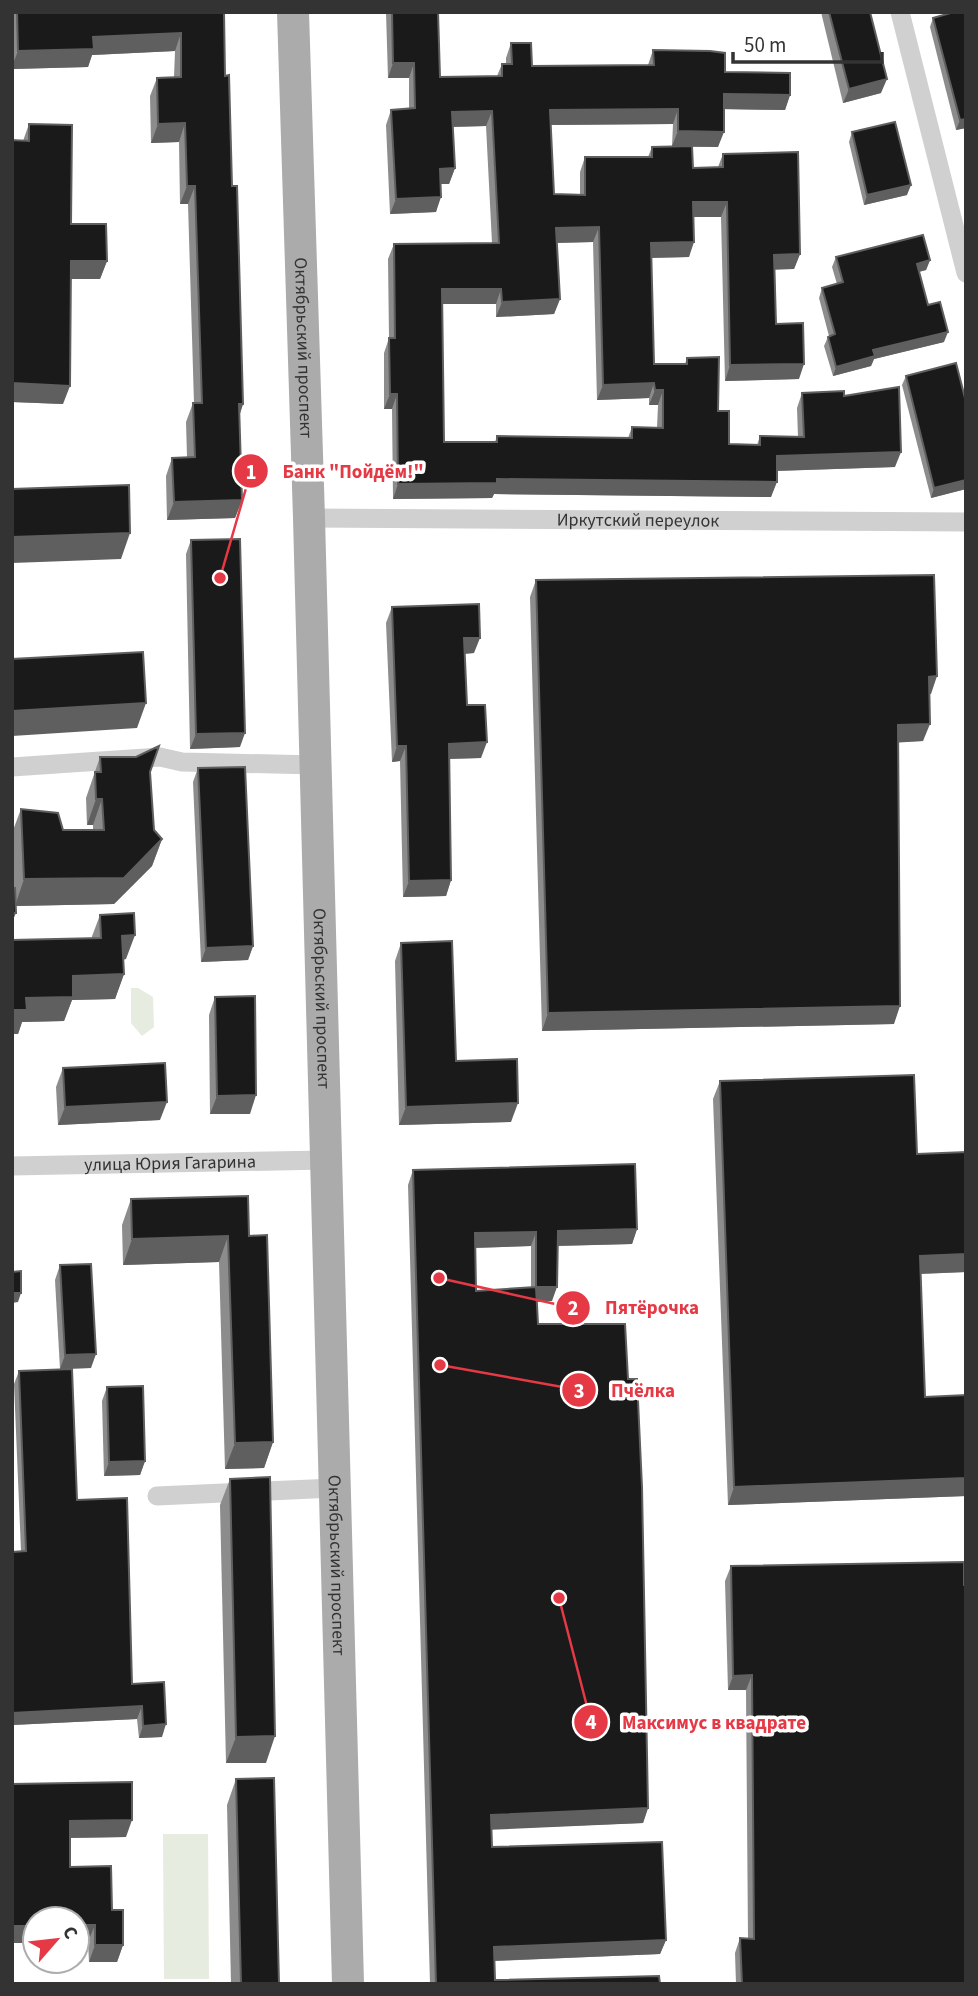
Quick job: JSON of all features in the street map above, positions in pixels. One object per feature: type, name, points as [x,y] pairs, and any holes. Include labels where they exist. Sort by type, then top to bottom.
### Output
[{"type":"main road","name":"Октябрьский проспект","points":[[293,12],[348,1984]]},
{"type":"street","points":[[900,12],[966,273]]},
{"type":"street","name":"Иркутский переулок","points":[[309,518],[966,522]]},
{"type":"street","points":[[12,767],[160,757],[181,762],[316,765]]},
{"type":"street","name":"улица Юрия Гагарина","points":[[12,1166],[326,1160]]},
{"type":"street","points":[[157,1496],[334,1488]]},
{"type":"shaded area","points":[[131,988],[138,988],[153,997],[154,1027],[142,1036],[131,1023]]},
{"type":"shaded area","points":[[163,1834],[208,1834],[209,1979],[164,1979]]},
{"type":"building","points":[[17,12],[224,12],[225,76],[229,75],[232,186],[237,186],[243,404],[239,404],[242,500],[174,502],[172,458],[195,457],[193,403],[202,403],[195,186],[187,186],[185,123],[158,124],[157,78],[181,77],[181,33],[93,37],[94,49],[18,51]]},
{"type":"building","points":[[392,12],[438,12],[440,77],[502,76],[502,64],[512,64],[511,43],[531,43],[532,66],[654,65],[653,50],[710,51],[725,53],[725,72],[790,73],[790,95],[724,94],[724,132],[678,131],[678,109],[550,110],[554,194],[585,195],[585,157],[652,157],[652,147],[692,146],[693,168],[723,167],[723,154],[798,152],[800,254],[774,255],[776,324],[803,323],[804,364],[730,365],[727,202],[693,202],[694,242],[651,243],[654,364],[687,364],[687,358],[719,357],[718,411],[729,411],[729,444],[760,445],[760,436],[804,437],[802,393],[844,391],[844,396],[899,387],[901,452],[777,456],[777,482],[497,479],[497,483],[398,484],[397,394],[390,394],[389,338],[395,338],[394,244],[499,243],[492,111],[452,112],[455,168],[440,169],[441,197],[396,199],[391,110],[415,108],[414,63],[393,63]],"holes":[[[599,227],[603,385],[654,383],[655,390],[663,390],[663,428],[632,427],[632,438],[497,436],[497,442],[444,442],[442,289],[501,289],[502,302],[560,299],[556,228]]]},
{"type":"building","points":[[829,12],[870,12],[887,79],[849,89]]},
{"type":"building","points":[[954,12],[966,12],[966,119],[960,120],[933,18]]},
{"type":"building","points":[[895,122],[911,185],[867,195],[852,132]]},
{"type":"building","points":[[29,124],[72,125],[71,224],[106,224],[107,261],[71,261],[70,386],[12,383],[12,140],[29,141]]},
{"type":"building","points":[[923,235],[930,260],[917,264],[928,305],[940,302],[948,332],[873,350],[875,356],[836,367],[828,337],[835,334],[822,288],[843,282],[836,257]]},
{"type":"building","points":[[956,363],[966,402],[966,480],[934,488],[906,376]]},
{"type":"building","points":[[129,485],[130,533],[12,537],[12,489]]},
{"type":"building","points":[[240,539],[245,733],[196,734],[191,540]]},
{"type":"building","points":[[934,575],[937,676],[929,677],[930,724],[898,725],[900,1006],[548,1013],[536,580]]},
{"type":"building","points":[[479,604],[480,638],[464,638],[467,705],[485,705],[487,742],[449,744],[451,880],[409,881],[406,746],[397,746],[392,607]]},
{"type":"building","points":[[143,652],[146,703],[12,711],[12,659]]},
{"type":"building","points":[[159,746],[150,772],[154,830],[162,839],[124,878],[24,879],[21,809],[58,813],[63,830],[104,830],[102,799],[96,799],[95,772],[101,772],[100,757],[136,757]]},
{"type":"building","points":[[245,767],[253,946],[206,948],[198,768]]},
{"type":"building","points":[[12,888],[15,888],[16,913],[12,913]]},
{"type":"building","points":[[134,913],[135,935],[122,936],[124,974],[73,976],[73,997],[26,998],[27,1010],[12,1010],[12,940],[101,938],[100,915]]},
{"type":"building","points":[[452,941],[456,1061],[517,1059],[518,1103],[406,1107],[401,943]]},
{"type":"building","points":[[255,996],[256,1095],[217,1096],[215,997]]},
{"type":"building","points":[[165,1063],[167,1102],[65,1107],[63,1068]]},
{"type":"building","points":[[914,1075],[917,1154],[966,1152],[966,1254],[920,1256],[925,1397],[966,1395],[966,1478],[734,1487],[720,1081]]},
{"type":"building","points":[[635,1164],[637,1229],[558,1231],[557,1287],[536,1287],[538,1324],[625,1324],[628,1379],[637,1379],[642,1487],[648,1808],[491,1815],[492,1847],[662,1842],[666,1940],[494,1947],[495,1980],[659,1976],[660,1984],[436,1984],[413,1170]],"holes":[[[536,1232],[536,1287],[476,1291],[475,1233]]]},
{"type":"building","points":[[248,1196],[249,1236],[267,1235],[273,1442],[235,1443],[228,1236],[132,1239],[131,1199]]},
{"type":"building","points":[[91,1264],[96,1354],[65,1355],[60,1265]]},
{"type":"building","points":[[21,1271],[21,1293],[12,1293],[12,1272]]},
{"type":"building","points":[[72,1369],[77,1500],[127,1498],[132,1684],[164,1682],[166,1724],[143,1726],[142,1706],[12,1713],[12,1552],[26,1551],[19,1371]]},
{"type":"building","points":[[143,1386],[145,1461],[109,1462],[107,1387]]},
{"type":"building","points":[[270,1477],[275,1736],[236,1737],[230,1479]]},
{"type":"building","points":[[964,1562],[966,1984],[742,1984],[740,1938],[754,1939],[752,1675],[733,1676],[731,1566]]},
{"type":"building","points":[[274,1778],[279,1984],[241,1984],[236,1779]]},
{"type":"building","points":[[132,1782],[132,1820],[70,1821],[70,1867],[111,1866],[112,1910],[123,1910],[123,1945],[95,1945],[91,1905],[21,1905],[21,1926],[12,1926],[12,1784]]},
{"type":"place","name":"Банк \"Пойдём!\"","points":[[220,578]]},
{"type":"place","name":"Пятёрочка","points":[[439,1278]]},
{"type":"place","name":"Пчёлка","points":[[440,1365]]},
{"type":"place","name":"Максимус в квадрате","points":[[559,1598]]}]
